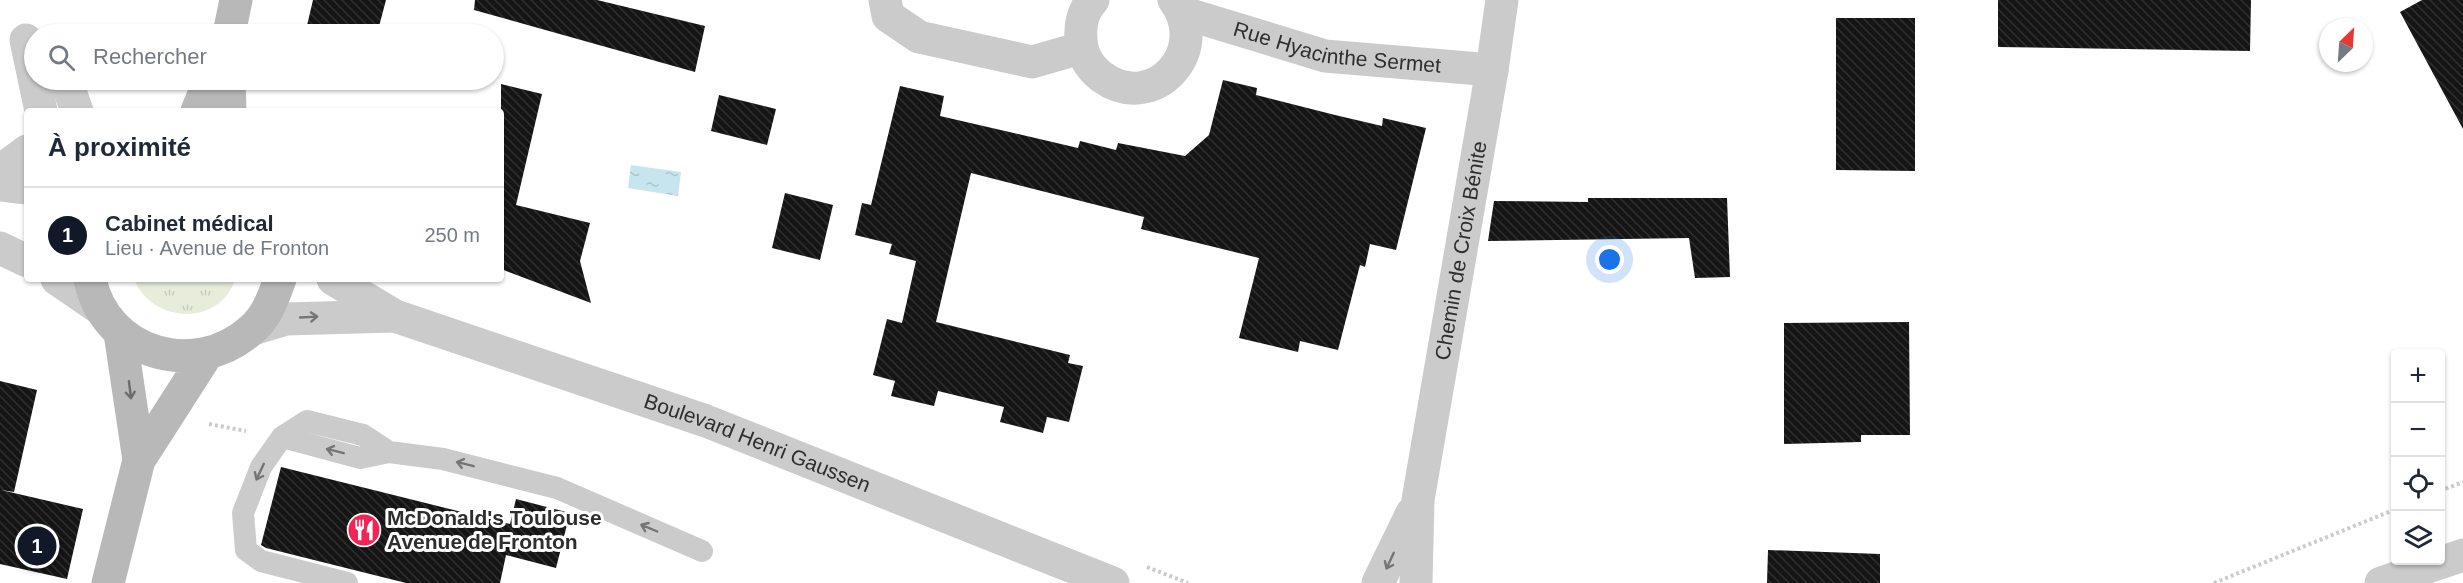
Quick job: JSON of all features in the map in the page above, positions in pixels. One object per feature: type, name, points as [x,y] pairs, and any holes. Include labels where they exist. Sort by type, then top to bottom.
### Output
[{"type":"main road","points":[[231,24],[236,0]]},
{"type":"main road","points":[[198,108],[206,90]]},
{"type":"main road","points":[[230,90],[230,108]]},
{"type":"main road","points":[[104,307],[140,346],[161,354],[184,357],[207,354],[231,345],[253,329],[270,306],[279,282]]},
{"type":"main road","points":[[104,307],[139,460]]},
{"type":"main road","points":[[108,583],[139,460],[207,354]]},
{"type":"street","points":[[885,0],[888,16],[919,37],[1032,62],[1081,48],[1080,25],[1093,0]]},
{"type":"street","name":"Chemin de Croix Bénite","points":[[1416,583],[1418,500],[1502,0]]},
{"type":"street","name":"Rue Hyacinthe Sermet","points":[[1081,48],[1093,70],[1113,85],[1139,88],[1163,80],[1180,62],[1188,38],[1179,6]]},
{"type":"street","name":"Rue Hyacinthe Sermet","points":[[1179,6],[1325,56],[1492,70]]},
{"type":"street","points":[[34,90],[40,108]]},
{"type":"street","points":[[70,90],[76,108]]},
{"type":"street","points":[[0,171],[24,153]]},
{"type":"street","points":[[0,185],[24,188]]},
{"type":"street","points":[[0,248],[24,260]]},
{"type":"street","points":[[62,282],[104,307]]},
{"type":"street","name":"Boulevard Henri Gaussen","points":[[338,282],[395,316],[706,421],[1113,583]]},
{"type":"street","name":"Boulevard Henri Gaussen","points":[[253,329],[286,319],[395,316]]},
{"type":"street","name":"Chemin de Croix Bénite","points":[[1378,583],[1418,500]]},
{"type":"street","points":[[2381,583],[2463,555]]},
{"type":"lane","points":[[347,583],[261,561],[246,550],[243,513],[261,467],[282,438],[307,421],[363,435],[389,452],[443,459],[557,488],[702,551]]},
{"type":"path","points":[[2445,489],[2463,482]]},
{"type":"path","points":[[2214,583],[2391,511]]},
{"type":"green space","points":[[136,282],[234,282],[227,295],[216,306],[201,312],[186,314],[155,305],[143,294]]},
{"type":"water","points":[[631,165],[681,172],[678,196],[628,188]]},
{"type":"building","points":[[313,0],[386,0],[380,24],[307,24]]},
{"type":"building","points":[[475,0],[597,0],[705,26],[695,72],[474,10]]},
{"type":"building","points":[[1998,0],[2251,0],[2250,51],[1998,47]]},
{"type":"building","points":[[2422,0],[2463,0],[2463,129],[2400,12]]},
{"type":"building","points":[[1836,18],[1915,18],[1915,171],[1836,170]]},
{"type":"building","points":[[1223,80],[1257,88],[1256,95],[1335,115],[1382,126],[1383,118],[1426,128],[1396,250],[1370,244],[1365,267],[1360,265],[1338,350],[1300,341],[1298,352],[1239,338],[1259,258],[1141,229],[1144,217],[971,173],[936,322],[1070,355],[1068,363],[1083,366],[1069,422],[1047,417],[1043,433],[1000,422],[1004,407],[938,391],[934,406],[891,396],[895,381],[873,375],[887,319],[902,323],[916,261],[889,254],[892,244],[855,235],[862,203],[871,205],[900,86],[944,96],[940,116],[1078,148],[1080,141],[1116,150],[1118,143],[1185,156],[1209,135]]},
{"type":"building","points":[[504,85],[542,94],[516,205],[590,223],[580,261],[591,303],[504,270],[504,108],[501,108],[501,90],[504,90]]},
{"type":"building","points":[[719,95],[776,109],[767,145],[711,131]]},
{"type":"building","points":[[785,193],[833,205],[820,260],[772,248]]},
{"type":"building","points":[[1588,198],[1727,198],[1730,277],[1695,278],[1689,238],[1488,241],[1494,201],[1588,202]]},
{"type":"building","points":[[1909,322],[1910,435],[1861,435],[1861,442],[1784,444],[1784,323]]},
{"type":"building","points":[[0,381],[37,390],[14,492],[1,490],[83,509],[67,579],[0,564]]},
{"type":"building","name":"McDonald's Toulouse Avenue de Fronton","points":[[281,467],[510,524],[516,499],[570,513],[556,568],[506,555],[500,583],[406,583],[266,548],[261,545]]},
{"type":"building","points":[[1768,550],[1880,554],[1880,583],[1767,583]]},
{"type":"place","name":"McDonald's Toulouse Avenue de Fronton","points":[[364,530]]},
{"type":"place","name":"Cabinet médical","points":[[37,546]]}]
